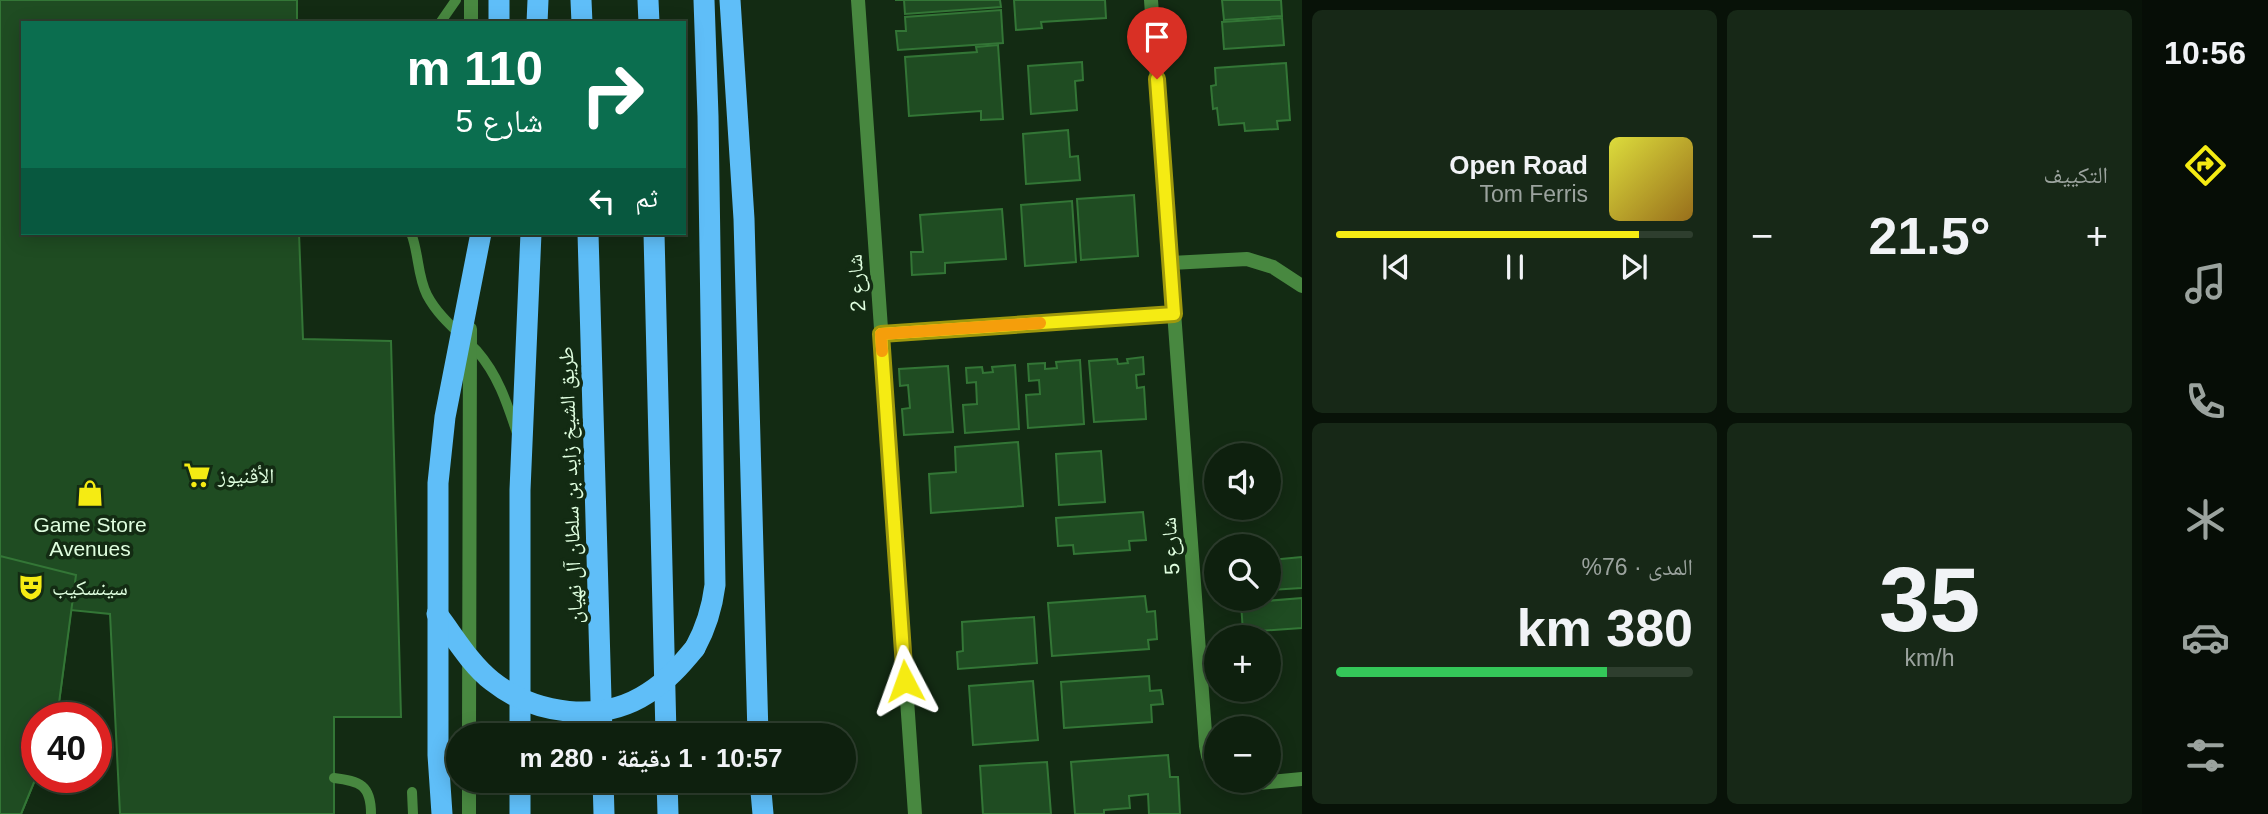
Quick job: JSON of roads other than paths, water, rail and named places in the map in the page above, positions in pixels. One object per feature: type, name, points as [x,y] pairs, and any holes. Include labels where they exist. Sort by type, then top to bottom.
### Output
[{"type":"highway","points":[[499,0],[499,21]]},
{"type":"highway","points":[[537,21],[538,0]]},
{"type":"highway","points":[[581,0],[582,21]]},
{"type":"highway","points":[[648,0],[649,21]]},
{"type":"highway","points":[[437,614],[490,680],[518,698],[550,709],[583,713],[616,707],[647,694],[674,674],[695,649],[706,629],[715,586],[704,0]]},
{"type":"highway","points":[[730,0],[744,219],[758,723]]},
{"type":"highway","points":[[442,814],[438,755],[437,614],[437,521],[441,445],[481,235]]},
{"type":"highway","points":[[520,723],[521,448],[531,235]]},
{"type":"highway","name":"طريق الشيخ زايد بن سلطان آل نهيان","points":[[588,235],[602,723]]},
{"type":"highway","points":[[654,235],[666,723]]},
{"type":"highway","points":[[520,793],[520,814]]},
{"type":"highway","points":[[603,793],[604,814]]},
{"type":"highway","points":[[667,793],[668,814]]},
{"type":"highway","points":[[761,793],[762,814]]},
{"type":"street","points":[[471,0],[471,21]]},
{"type":"street","name":"شارع 2","points":[[858,0],[915,814]]},
{"type":"street","name":"شارع 5","points":[[1152,0],[1204,719]]},
{"type":"street","points":[[468,723],[470,235]]},
{"type":"street","points":[[1171,263],[1247,259],[1273,267],[1302,286]]},
{"type":"street","points":[[881,334],[1174,314]]},
{"type":"street","points":[[1281,781],[1302,779]]},
{"type":"street","points":[[468,793],[468,814]]},
{"type":"lane","points":[[441,21],[456,0]]},
{"type":"lane","points":[[411,235],[417,266],[427,296],[446,321],[489,366],[498,381],[521,448]]},
{"type":"lane","points":[[334,778],[350,779],[366,788],[372,814]]},
{"type":"lane","points":[[412,792],[413,814]]},
{"type":"place","name":"الأڤنيوز","points":[[197,475]]},
{"type":"place","name":"Game Store Avenues","points":[[90,493]]},
{"type":"place","name":"سينسكيب","points":[[31,587]]}]
